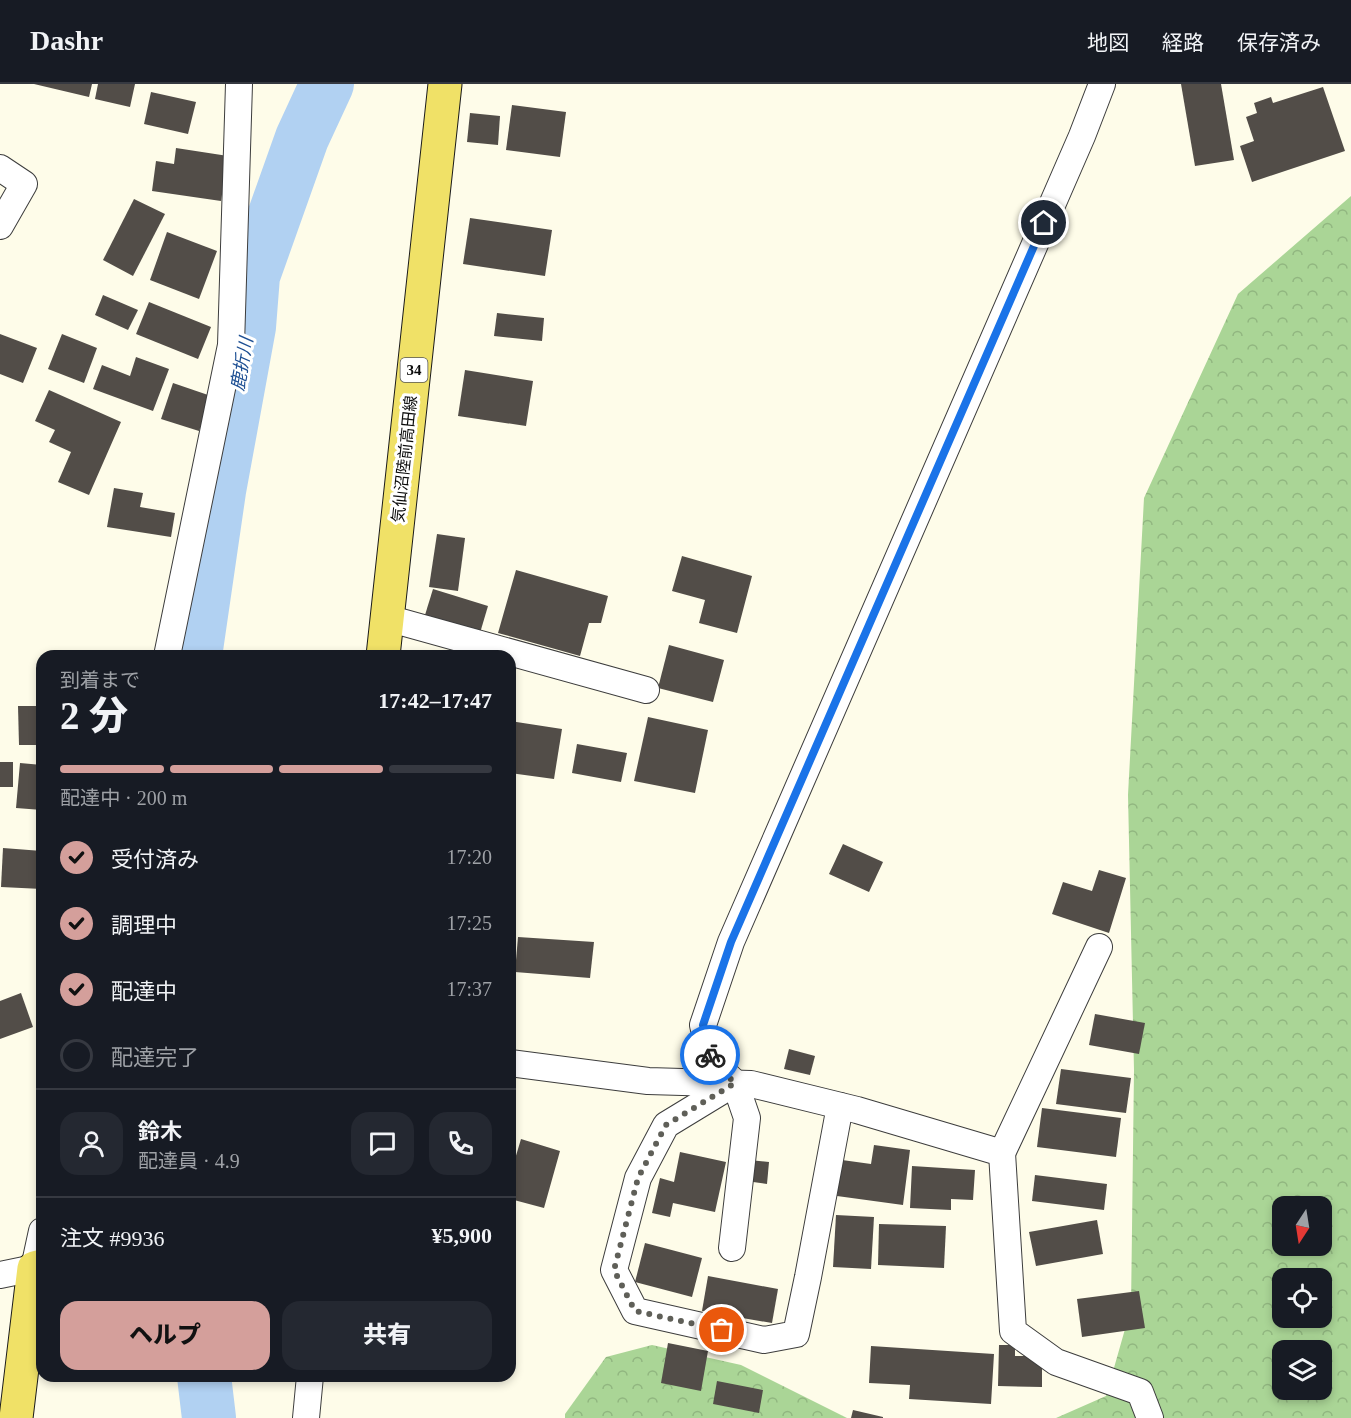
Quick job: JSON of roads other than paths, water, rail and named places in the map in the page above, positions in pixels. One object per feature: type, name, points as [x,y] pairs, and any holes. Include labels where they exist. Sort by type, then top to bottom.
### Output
[{"type":"main road","name":"気仙沼陸前高田線","points":[[384,650],[445,84]]},
{"type":"main road","points":[[16,1418],[36,1281]]},
{"type":"street","points":[[168,650],[231,345],[239,84]]},
{"type":"street","points":[[732,1248],[747,1118],[735,1083],[711,1060],[703,1025],[731,942],[1077,147],[1102,84]]},
{"type":"street","points":[[0,168],[24,184],[0,226]]},
{"type":"street","points":[[387,618],[502,650]]},
{"type":"street","points":[[516,654],[646,690]]},
{"type":"street","points":[[1099,947],[1002,1153],[1013,1331],[1056,1362],[1140,1392],[1150,1418]]},
{"type":"street","points":[[516,1064],[648,1081],[751,1084],[840,1106],[1002,1153]]},
{"type":"street","points":[[735,1083],[666,1125],[638,1178],[614,1270],[635,1311],[764,1340],[796,1334],[840,1106]]},
{"type":"street","points":[[0,1275],[36,1267]]},
{"type":"street","points":[[306,1418],[309,1382]]},
{"type":"waterway","name":"鹿折川","points":[[196,650],[219,491],[249,327],[253,276],[302,138],[327,84]]},
{"type":"waterway","name":"鹿折川","points":[[205,1382],[209,1418]]}]
